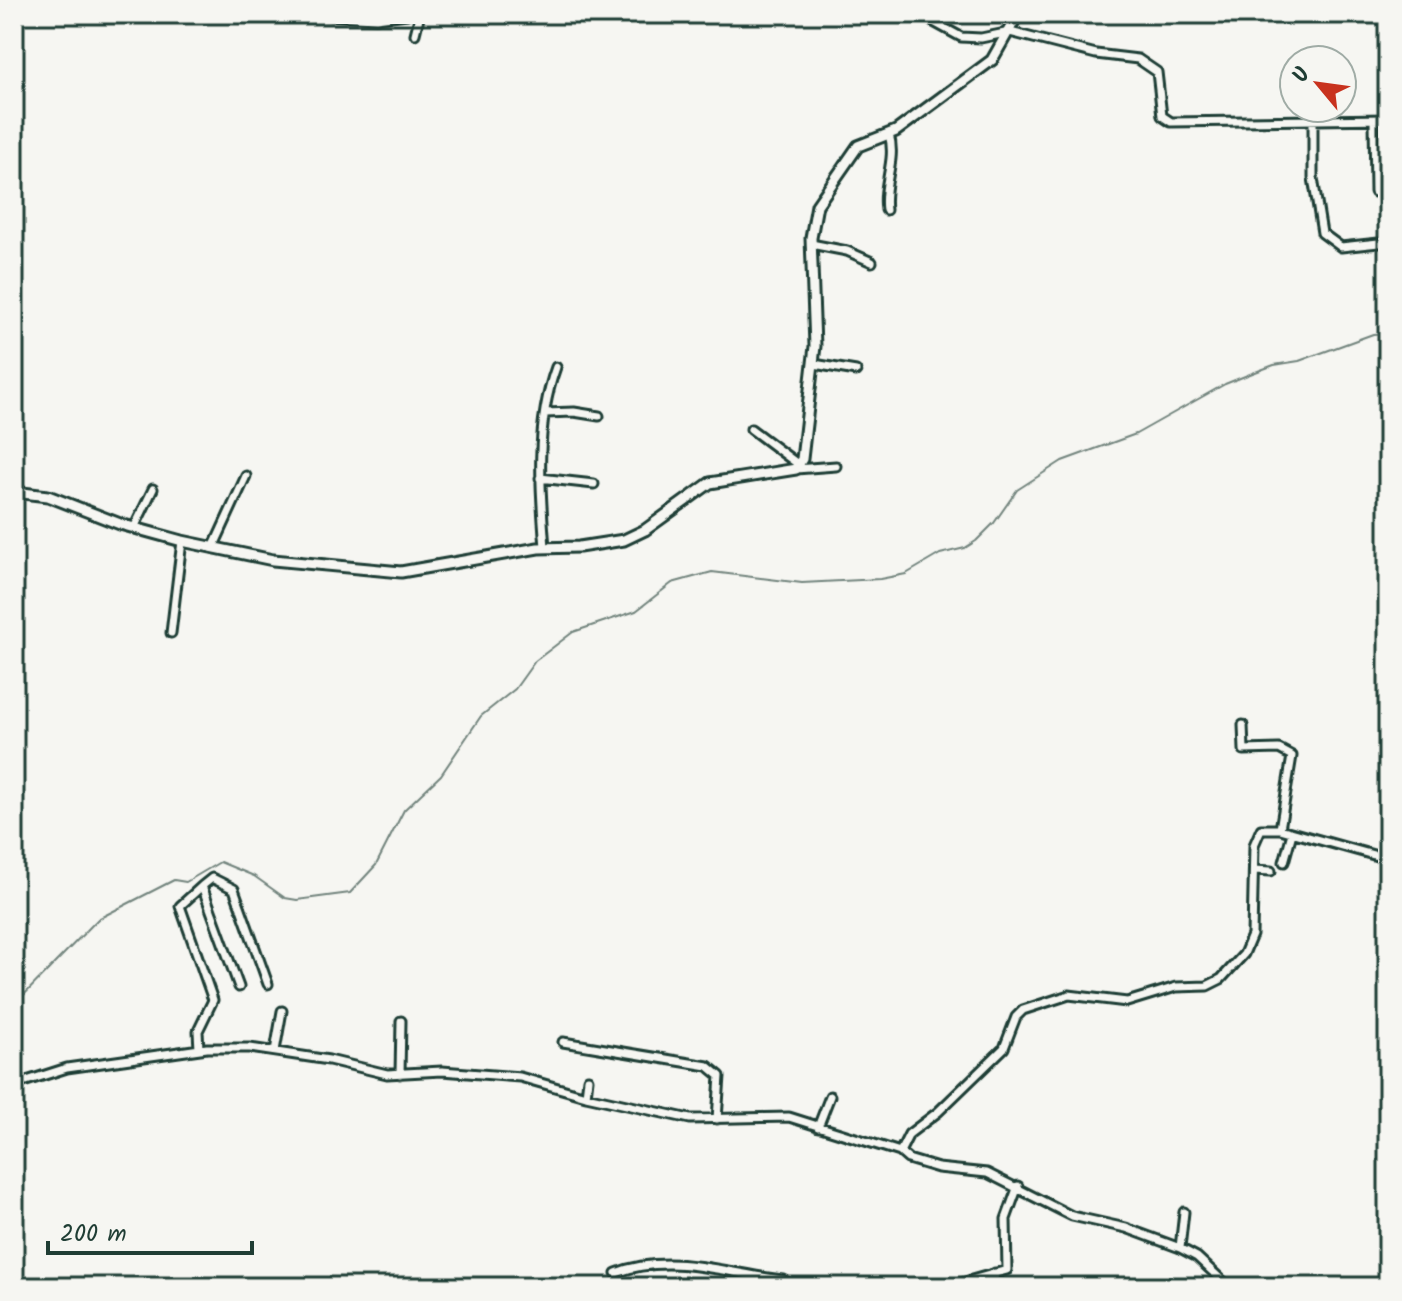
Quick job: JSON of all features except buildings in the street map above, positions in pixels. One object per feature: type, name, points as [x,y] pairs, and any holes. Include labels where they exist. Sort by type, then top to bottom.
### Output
[{"type":"street","points":[[299,14],[376,18],[407,14]]},
{"type":"street","points":[[415,34],[420,14]]},
{"type":"street","points":[[919,14],[961,37],[981,38],[1010,32],[1096,54],[1147,62],[1157,72],[1162,116],[1171,122],[1278,121]]},
{"type":"street","points":[[798,467],[814,364],[811,244],[815,211],[823,194],[858,146],[889,134],[987,64],[1010,32],[1018,14]]},
{"type":"street","points":[[1358,120],[1388,119]]},
{"type":"street","points":[[1374,120],[1375,192]]},
{"type":"street","points":[[1313,124],[1313,178],[1322,233],[1341,247],[1388,242]]},
{"type":"street","points":[[886,210],[884,194],[893,161],[889,134]]},
{"type":"street","points":[[811,244],[847,251],[872,262]]},
{"type":"street","points":[[814,364],[856,371]]},
{"type":"street","points":[[545,547],[540,478],[545,413],[556,367]]},
{"type":"street","points":[[545,413],[574,412],[599,416]]},
{"type":"street","points":[[751,429],[798,467]]},
{"type":"street","points":[[14,492],[48,496],[134,528],[213,548],[296,564],[401,572],[545,547],[587,546],[633,537],[710,483],[798,467],[836,466]]},
{"type":"street","points":[[213,548],[246,476]]},
{"type":"street","points":[[540,478],[594,484]]},
{"type":"street","points":[[134,528],[153,489]]},
{"type":"street","points":[[171,633],[182,541]]},
{"type":"street","points":[[1243,725],[1244,750],[1279,749],[1292,756],[1280,829]]},
{"type":"street","points":[[900,1152],[909,1134],[938,1112],[1004,1048],[1016,1017],[1023,1010],[1069,995],[1127,1002],[1176,987],[1207,986],[1221,979],[1244,954],[1252,935],[1256,833],[1264,827],[1388,859]]},
{"type":"street","points":[[1284,862],[1292,833]]},
{"type":"street","points":[[1254,870],[1271,871]]},
{"type":"street","points":[[199,1049],[198,1031],[213,1000],[180,906],[212,878],[234,889],[268,984]]},
{"type":"street","points":[[202,886],[239,987]]},
{"type":"street","points":[[275,1051],[282,1011]]},
{"type":"street","points":[[400,1074],[401,1021]]},
{"type":"street","points":[[563,1042],[708,1066],[720,1076],[717,1119]]},
{"type":"street","points":[[14,1085],[67,1068],[199,1049],[236,1047],[400,1074],[442,1071],[510,1075],[678,1117],[782,1116],[900,1152],[914,1162],[951,1170],[979,1170],[1018,1186],[1072,1216],[1137,1231],[1180,1248],[1197,1257],[1229,1287]]},
{"type":"street","points":[[586,1096],[588,1079]]},
{"type":"street","points":[[818,1127],[830,1096]]},
{"type":"street","points":[[947,1287],[1008,1268],[1006,1219],[1018,1186]]},
{"type":"street","points":[[1180,1248],[1184,1212]]},
{"type":"street","points":[[616,1273],[641,1264],[669,1262],[783,1280],[797,1287]]},
{"type":"street","points":[[993,1287],[995,1273]]},
{"type":"street","points":[[14,1281],[34,1287]]},
{"type":"waterway","points":[[14,1005],[98,919],[174,880],[186,882],[220,862],[254,876],[285,898],[297,900],[350,893],[376,865],[404,810],[441,775],[481,716],[515,689],[535,661],[573,632],[636,611],[672,583],[712,572],[802,583],[880,579],[906,574],[940,554],[965,548],[976,541],[994,523],[1017,490],[1062,461],[1136,434],[1225,384],[1250,374],[1274,365],[1299,361],[1373,334],[1388,333]]}]
